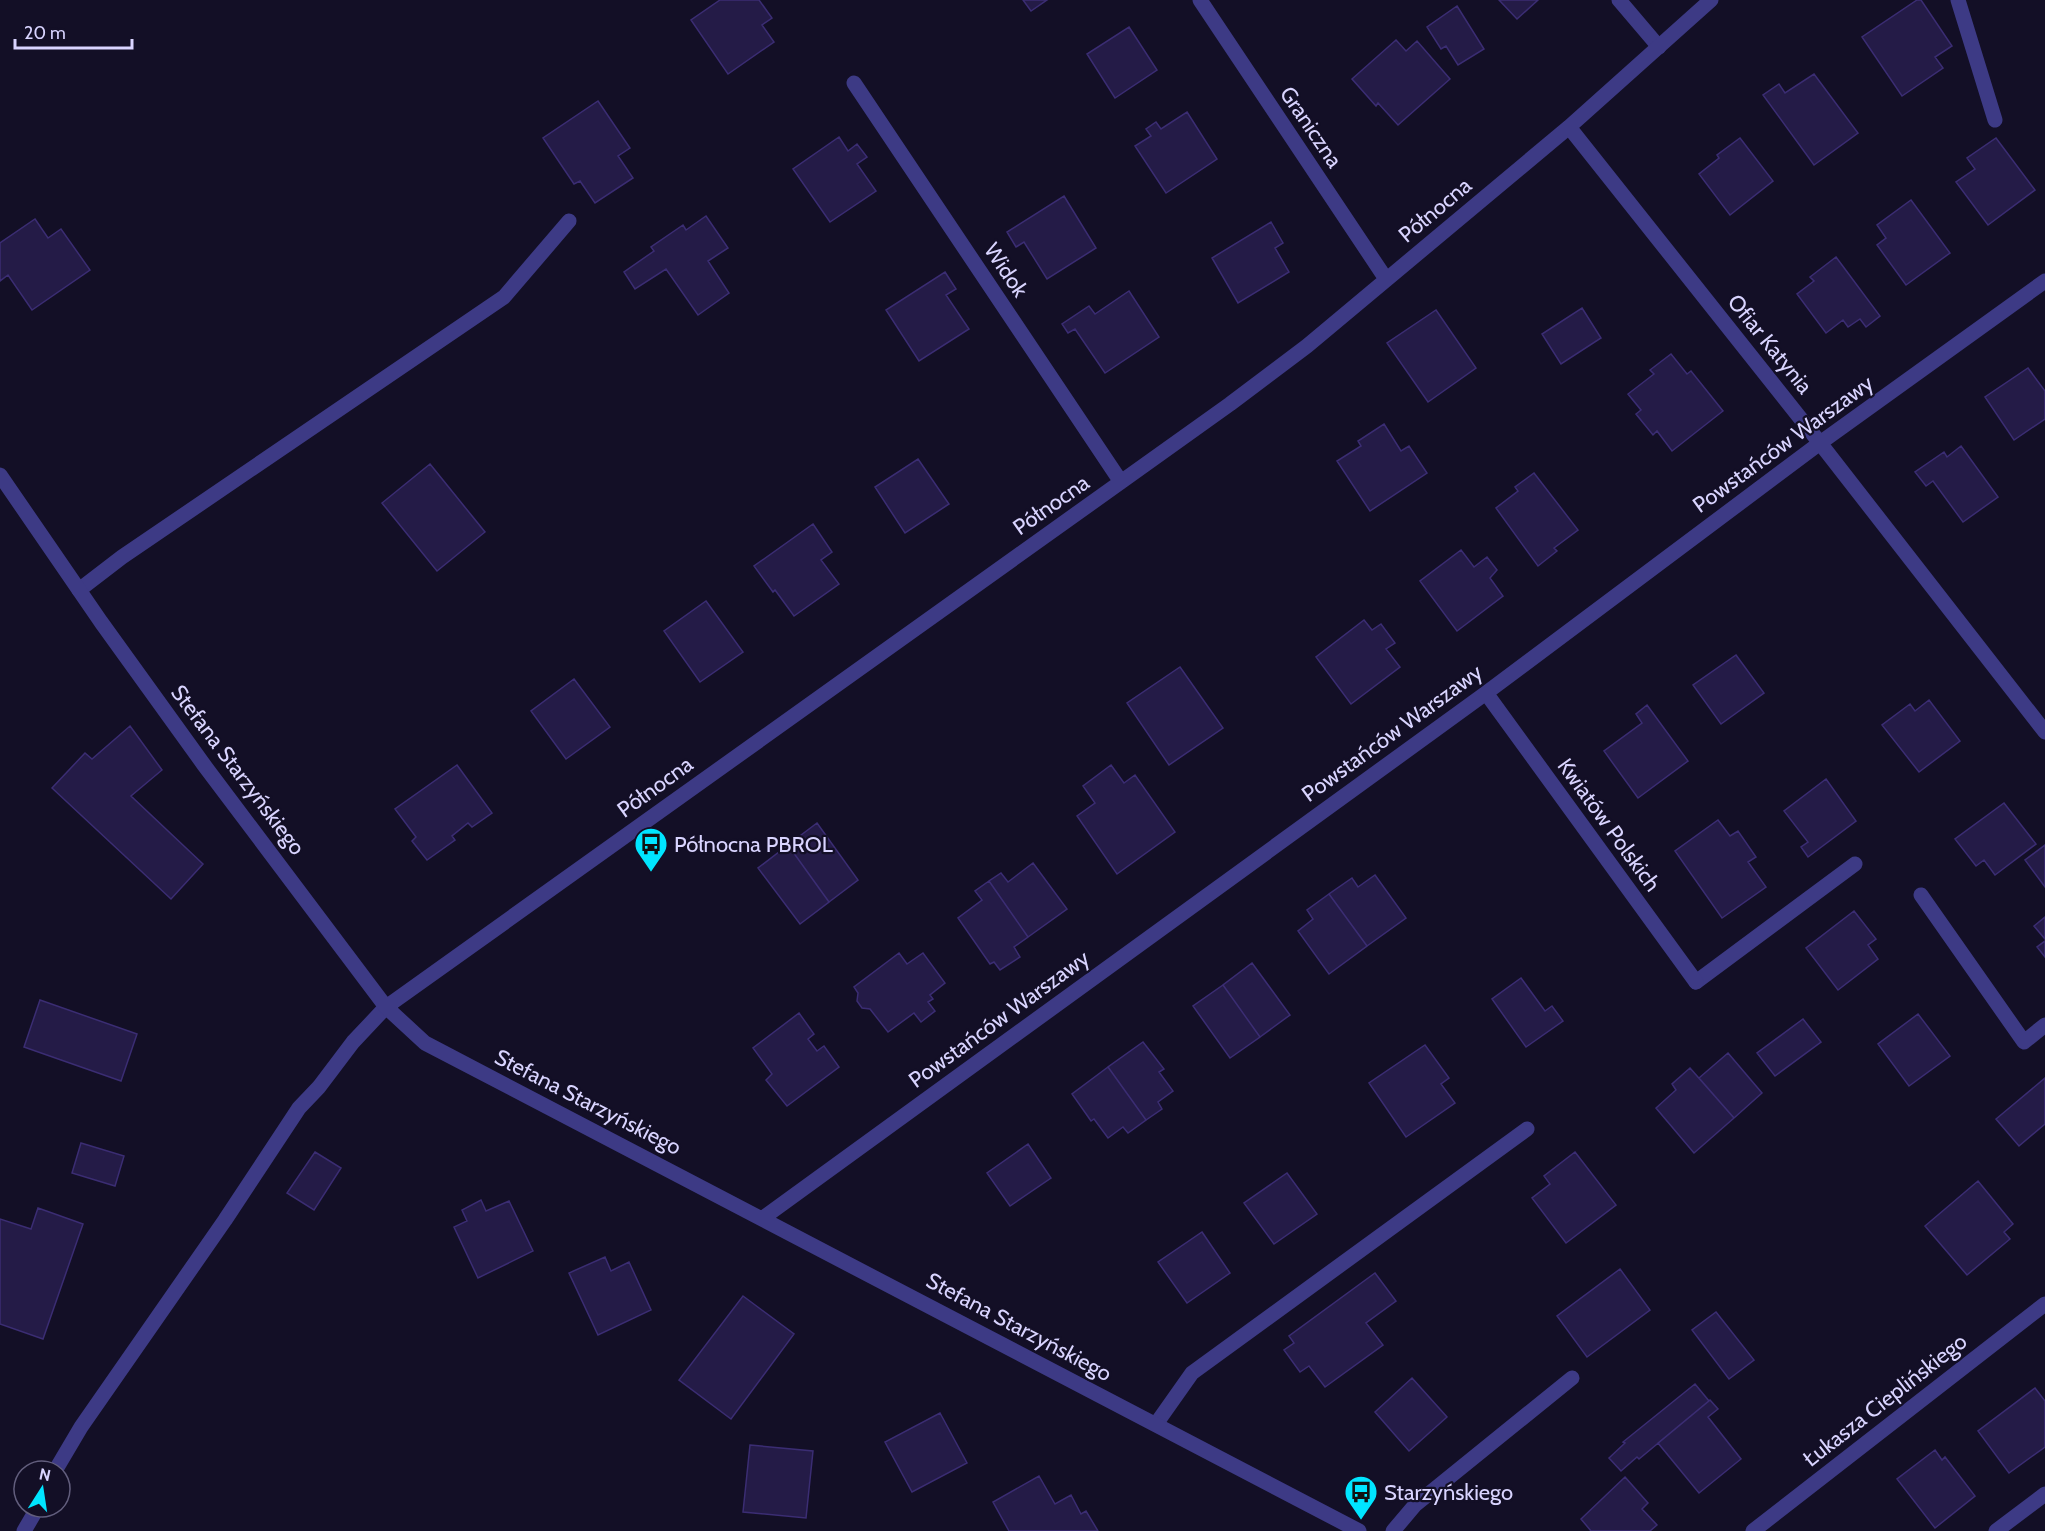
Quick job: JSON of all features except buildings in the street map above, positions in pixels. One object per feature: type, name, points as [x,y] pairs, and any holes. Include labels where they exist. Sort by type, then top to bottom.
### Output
[{"type":"street","name":"Graniczna","points":[[1200,0],[1386,279]]},
{"type":"street","points":[[1618,0],[1659,47]]},
{"type":"street","name":"Północna","points":[[62,1459],[81,1427],[225,1220],[299,1108],[319,1087],[353,1042],[386,1007],[1298,353],[1569,128],[1711,0]]},
{"type":"street","points":[[1958,0],[1995,120]]},
{"type":"street","name":"Widok","points":[[854,83],[1121,482]]},
{"type":"street","name":"Ofiar Katynia","points":[[1569,128],[1821,443],[2045,732]]},
{"type":"street","points":[[79,590],[122,556],[504,297],[569,221]]},
{"type":"street","name":"Powstańców Warszawy","points":[[763,1218],[1486,693],[1821,443],[2045,281]]},
{"type":"street","name":"Stefana Starzyńskiego","points":[[0,476],[204,765],[386,1007],[425,1043],[1359,1531]]},
{"type":"street","name":"Kwiatów Polskich","points":[[1486,693],[1696,982],[1855,864]]},
{"type":"street","points":[[1921,895],[2024,1042],[2045,1025]]},
{"type":"street","points":[[1156,1424],[1192,1373],[1527,1129]]},
{"type":"street","name":"Łukasza Cieplińskiego","points":[[1753,1531],[2045,1304]]},
{"type":"street","points":[[1393,1531],[1415,1505],[1572,1378]]},
{"type":"street","points":[[1996,1531],[2045,1494]]},
{"type":"place","name":"Północna PBROL","points":[[651,873]]},
{"type":"place","name":"Starzyńskiego","points":[[1361,1521]]}]
